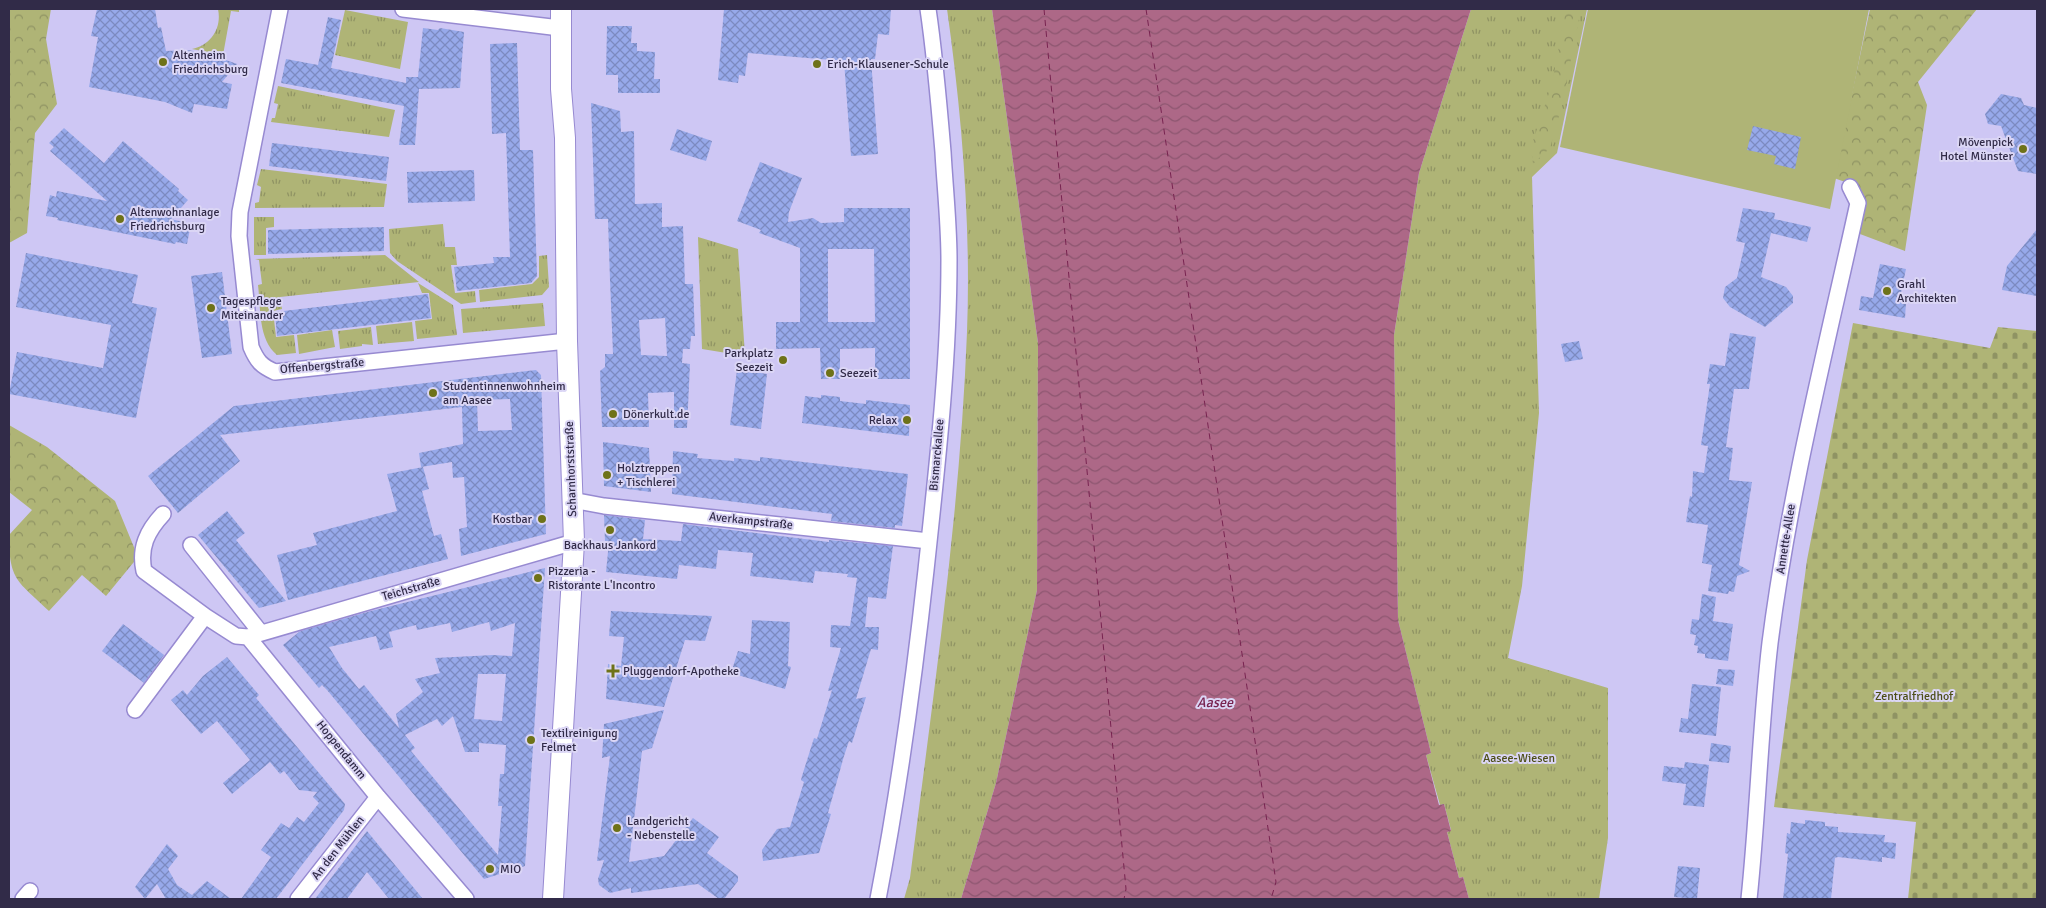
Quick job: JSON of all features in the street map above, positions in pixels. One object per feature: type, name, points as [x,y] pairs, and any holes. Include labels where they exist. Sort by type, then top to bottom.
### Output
[{"type":"street","name":"Offenbergstraße","points":[[280,9],[240,212],[240,236],[251,348],[261,365],[275,372],[567,341]]},
{"type":"street","points":[[403,9],[561,18]]},
{"type":"street","name":"Bismarckallee","points":[[878,899],[891,831],[913,688],[929,541],[947,340],[949,259],[947,197],[935,54],[928,9]]},
{"type":"street","name":"Scharnhorststraße","points":[[553,899],[574,542],[567,341],[565,138],[561,89],[561,18]]},
{"type":"street","name":"Annette-Allee","points":[[1749,899],[1770,644],[1798,471],[1858,203],[1850,187]]},
{"type":"street","name":"Averkampstraße","points":[[572,500],[604,506],[929,541]]},
{"type":"street","points":[[163,514],[150,530],[142,548],[144,571],[205,616],[236,636],[254,635]]},
{"type":"street","name":"Teichstraße","points":[[254,635],[574,542]]},
{"type":"street","name":"Hoppendamm","points":[[191,545],[254,635],[378,797],[466,899]]},
{"type":"street","points":[[135,710],[205,616]]},
{"type":"street","name":"An den Mühlen","points":[[298,899],[378,797]]},
{"type":"green space","points":[[9,9],[51,9],[46,39],[57,104],[35,133],[27,233],[9,243]]},
{"type":"green space","points":[[218,9],[239,9],[239,12],[231,11],[223,55],[192,49],[205,44],[214,35],[218,23]]},
{"type":"green space","points":[[947,9],[992,9],[1038,343],[1037,590],[996,783],[961,899],[904,899],[910,878],[952,537],[967,332],[968,251],[964,170],[957,89]]},
{"type":"green space","name":"Aasee-Wiesen","points":[[1471,9],[1587,9],[1557,153],[1532,177],[1539,413],[1522,586],[1508,658],[1608,688],[1608,838],[1599,899],[1469,899],[1463,877],[1459,878],[1447,832],[1451,830],[1444,804],[1440,805],[1426,755],[1431,753],[1398,620],[1394,335],[1419,173]]},
{"type":"green space","points":[[1566,9],[1581,9],[1561,109],[1550,148],[1533,164],[1531,147],[1552,84]]},
{"type":"green space","points":[[1588,9],[1869,9],[1830,209],[1560,147]]},
{"type":"green space","points":[[1870,9],[1977,9],[1918,82],[1927,105],[1905,251],[1860,234],[1859,187],[1834,178]]},
{"type":"green space","points":[[345,10],[408,22],[400,69],[335,55]]},
{"type":"green space","points":[[278,86],[395,110],[389,137],[271,122],[272,118],[275,118],[278,104],[274,103]]},
{"type":"green space","points":[[261,169],[387,184],[384,207],[255,208],[255,203],[259,202],[261,187],[257,185]]},
{"type":"green space","points":[[254,217],[274,217],[274,227],[266,228],[266,255],[254,255]]},
{"type":"green space","points":[[443,224],[445,247],[455,247],[457,265],[451,265],[455,293],[475,291],[476,302],[461,304],[397,261],[390,253],[389,229]]},
{"type":"green space","points":[[698,237],[738,249],[745,356],[702,349]]},
{"type":"green space","points":[[385,255],[419,282],[280,297],[282,309],[273,311],[276,337],[294,335],[296,353],[277,355],[266,341],[263,332],[258,285],[262,284],[259,260],[255,259]]},
{"type":"green space","points":[[547,255],[549,287],[542,295],[480,302],[479,290],[532,284],[539,277],[539,256]]},
{"type":"green space","points":[[418,283],[453,305],[457,335],[417,339],[415,321],[432,319],[429,293],[422,293]]},
{"type":"green space","points":[[543,303],[545,326],[463,333],[461,309]]},
{"type":"green space","points":[[412,322],[414,341],[378,344],[376,326]]},
{"type":"green space","name":"Zentralfriedhof","points":[[1853,323],[1990,348],[1998,327],[2037,331],[2037,899],[1908,899],[1916,822],[1774,807],[1807,560]]},
{"type":"green space","points":[[371,327],[373,345],[362,344],[362,346],[340,349],[338,331]]},
{"type":"green space","points":[[332,330],[335,347],[299,354],[297,335]]},
{"type":"green space","points":[[9,425],[47,447],[115,501],[138,557],[106,596],[82,575],[49,611],[17,579],[11,562],[9,535],[32,510],[9,492]]},
{"type":"water","name":"Aasee","points":[[992,9],[1471,9],[1419,173],[1394,335],[1398,620],[1431,753],[1426,755],[1439,805],[1444,804],[1451,831],[1447,832],[1459,878],[1463,877],[1469,899],[961,899],[996,783],[1037,590],[1038,343]]},
{"type":"building","name":"Altenheim Friedrichsburg","points":[[97,9],[155,9],[158,28],[161,27],[166,51],[187,50],[207,53],[237,64],[222,82],[232,84],[227,109],[194,104],[192,113],[165,102],[89,87],[98,37],[91,36]]},
{"type":"building","points":[[724,9],[891,9],[889,35],[878,34],[875,59],[871,59],[878,154],[851,156],[844,61],[748,53],[745,76],[739,75],[738,83],[718,80]]},
{"type":"building","points":[[328,17],[341,20],[331,68],[406,83],[406,77],[418,77],[423,28],[438,30],[440,28],[464,32],[460,88],[419,89],[415,145],[399,145],[404,106],[281,83],[286,59],[318,65]]},
{"type":"building","points":[[607,26],[632,26],[631,43],[637,43],[637,51],[655,52],[654,79],[660,79],[660,93],[618,93],[618,75],[606,75]]},
{"type":"building","points":[[517,43],[520,150],[533,150],[537,276],[531,283],[457,291],[454,267],[494,263],[493,257],[510,257],[506,133],[492,134],[490,44]]},
{"type":"building","name":"Mövenpick Hotel Münster","points":[[2001,94],[2021,98],[2024,105],[2037,108],[2037,174],[2018,171],[2001,126],[1988,124],[1985,114]]},
{"type":"building","points":[[591,103],[620,111],[621,132],[634,131],[635,204],[662,203],[662,227],[683,226],[685,284],[693,284],[695,336],[691,336],[690,349],[683,349],[682,363],[690,364],[687,428],[674,428],[674,392],[648,393],[649,427],[602,427],[600,371],[605,367],[605,354],[613,354],[608,219],[595,219]],"holes":[[[665,318],[667,356],[641,355],[639,320]]]},
{"type":"building","points":[[1753,126],[1801,137],[1795,169],[1774,164],[1776,156],[1747,150]]},
{"type":"building","points":[[64,128],[104,163],[123,141],[179,189],[178,191],[188,200],[171,219],[191,224],[187,244],[176,242],[175,244],[57,220],[58,218],[46,216],[50,195],[56,197],[57,191],[107,201],[50,151],[54,147],[49,143]]},
{"type":"building","points":[[677,129],[712,141],[706,161],[670,150]]},
{"type":"building","points":[[272,143],[389,157],[386,181],[269,166]]},
{"type":"building","points":[[760,162],[802,178],[789,212],[788,222],[813,218],[821,223],[844,222],[844,208],[910,208],[910,379],[875,379],[875,348],[840,349],[840,379],[821,379],[820,348],[776,349],[776,322],[800,322],[800,248],[759,233],[761,230],[737,221]],"holes":[[[828,249],[874,249],[875,322],[828,322]]]},
{"type":"building","points":[[474,170],[475,201],[408,203],[407,172]]},
{"type":"building","points":[[1743,208],[1775,213],[1774,219],[1811,227],[1807,242],[1771,233],[1761,277],[1786,287],[1793,296],[1793,303],[1765,327],[1730,307],[1723,298],[1725,287],[1737,278],[1745,243],[1736,241]]},
{"type":"building","points":[[384,227],[384,251],[268,254],[268,230]]},
{"type":"building","points":[[2037,229],[2037,296],[2002,290],[2007,266]]},
{"type":"building","points":[[26,253],[138,275],[132,303],[157,308],[136,418],[9,394],[17,352],[103,368],[111,325],[16,307]]},
{"type":"building","points":[[1880,264],[1906,269],[1899,302],[1906,303],[1905,318],[1859,310],[1861,296],[1873,298]]},
{"type":"building","name":"Tagespflege Miteinander","points":[[222,272],[232,354],[202,358],[191,276]]},
{"type":"building","points":[[428,294],[431,318],[277,336],[275,312]]},
{"type":"building","points":[[1730,333],[1756,337],[1749,389],[1734,389],[1726,447],[1733,448],[1729,480],[1752,482],[1739,565],[1750,571],[1737,576],[1734,592],[1729,591],[1728,594],[1708,591],[1712,565],[1702,563],[1708,525],[1686,522],[1690,496],[1692,497],[1693,471],[1704,473],[1708,446],[1701,445],[1710,384],[1707,384],[1710,364],[1725,366]]},
{"type":"building","points":[[1579,341],[1583,359],[1565,362],[1561,344]]},
{"type":"building","points":[[536,370],[541,375],[546,534],[461,556],[459,529],[467,527],[464,477],[453,478],[452,462],[421,467],[419,453],[463,444],[462,407],[220,435],[240,461],[178,513],[148,476],[234,406]],"holes":[[[510,399],[512,430],[478,431],[477,400]]]},
{"type":"building","points":[[737,370],[767,374],[761,429],[730,425]]},
{"type":"building","name":"Seezeit","points":[[821,395],[840,397],[840,401],[866,404],[866,400],[910,405],[909,436],[802,423],[805,396],[821,398]]},
{"type":"building","points":[[603,442],[649,448],[651,492],[604,486]]},
{"type":"building","points":[[673,451],[698,454],[697,458],[734,461],[734,458],[760,461],[760,457],[908,474],[902,526],[895,525],[895,528],[831,521],[832,514],[672,494]]},
{"type":"building","points":[[423,467],[429,489],[422,491],[434,536],[441,534],[448,559],[288,600],[277,555],[317,545],[313,533],[397,511],[387,474]]},
{"type":"building","points":[[227,511],[245,533],[236,540],[286,601],[259,608],[198,535]]},
{"type":"building","points":[[604,515],[645,520],[643,539],[681,541],[683,524],[829,542],[829,540],[893,546],[886,599],[868,597],[865,627],[879,627],[878,650],[871,649],[856,699],[866,697],[852,743],[849,741],[844,756],[828,813],[831,814],[819,853],[763,861],[762,850],[777,829],[790,827],[804,782],[801,780],[802,776],[814,738],[817,739],[832,690],[828,691],[841,648],[830,647],[831,625],[850,626],[857,578],[847,577],[848,574],[815,571],[813,583],[750,576],[753,553],[718,550],[716,569],[679,565],[677,579],[606,572],[609,542],[605,541]]},
{"type":"building","points":[[545,568],[525,866],[484,879],[327,690],[322,685],[319,688],[283,645],[304,630],[371,611]],"holes":[[[489,622],[491,631],[515,623],[512,656],[435,658],[440,673],[415,679],[423,692],[396,714],[399,728],[364,685],[359,689],[342,668],[329,647],[376,636],[380,650],[393,647],[389,632],[416,625],[417,630],[450,623],[452,632]],[[478,674],[506,674],[502,721],[474,719]],[[453,716],[465,752],[479,752],[479,743],[506,745],[504,774],[500,774],[498,806],[502,806],[498,855],[411,751],[415,748],[405,735],[437,719],[442,726]]]},
{"type":"building","points":[[1702,594],[1716,597],[1713,621],[1733,624],[1728,661],[1705,658],[1705,654],[1697,653],[1698,646],[1694,645],[1696,635],[1690,634],[1692,619],[1699,620]]},
{"type":"building","points":[[611,611],[712,616],[705,641],[685,640],[664,707],[606,699],[608,664],[621,666],[624,637],[609,636]]},
{"type":"building","points":[[752,620],[790,622],[788,666],[791,667],[785,689],[731,673],[738,651],[750,654]]},
{"type":"building","points":[[123,624],[164,655],[144,683],[102,651]]},
{"type":"building","points":[[227,657],[259,695],[256,698],[345,804],[344,810],[276,899],[241,899],[271,857],[261,850],[281,823],[289,828],[297,817],[304,822],[319,803],[313,797],[317,792],[299,790],[284,771],[280,774],[270,762],[232,794],[223,783],[250,760],[217,721],[201,734],[171,700],[183,690],[187,695],[203,676]]},
{"type":"building","points":[[1718,669],[1735,670],[1733,686],[1716,684]]},
{"type":"building","points":[[1692,684],[1721,687],[1716,736],[1679,732],[1681,718],[1688,719]]},
{"type":"building","name":"Landgericht - Nebenstelle","points":[[664,710],[652,748],[642,751],[629,862],[664,856],[693,818],[719,837],[707,853],[738,876],[738,881],[724,899],[719,899],[698,884],[631,893],[631,888],[610,893],[599,885],[598,879],[604,860],[597,861],[610,756],[602,758],[604,724]]},
{"type":"building","points":[[1711,743],[1731,746],[1729,763],[1709,761]]},
{"type":"building","points":[[1685,762],[1709,765],[1704,807],[1683,805],[1686,784],[1662,781],[1664,766],[1684,768]]},
{"type":"building","points":[[1805,820],[1825,822],[1825,826],[1838,827],[1838,832],[1885,835],[1884,842],[1896,843],[1895,859],[1882,857],[1882,862],[1835,858],[1831,899],[1783,899],[1788,854],[1785,853],[1787,833],[1790,834],[1791,822],[1805,824]]},
{"type":"building","points":[[367,831],[423,899],[389,899],[367,872],[347,899],[315,899]]},
{"type":"building","points":[[167,844],[178,856],[168,869],[177,885],[192,895],[207,881],[231,899],[166,899],[157,884],[145,899],[135,887]]},
{"type":"building","points":[[1678,866],[1700,868],[1697,899],[1674,897]]},
{"type":"ferry route","points":[[1044,9],[1126,889],[1124,899]]},
{"type":"ferry route","points":[[1146,9],[1276,882],[1271,899]]},
{"type":"place","name":"Altenheim Friedrichsburg","points":[[163,62]]},
{"type":"place","name":"Erich-Klausener-Schule","points":[[817,64]]},
{"type":"place","name":"Mövenpick Hotel Münster","points":[[2023,149]]},
{"type":"place","name":"Altenwohnanlage Friedrichsburg","points":[[120,219]]},
{"type":"place","name":"Grahl Architekten","points":[[1887,291]]},
{"type":"place","name":"Tagespflege Miteinander","points":[[211,308]]},
{"type":"place","name":"Parkplatz Seezeit","points":[[783,360]]},
{"type":"place","name":"Seezeit","points":[[830,373]]},
{"type":"place","name":"Studentinnenwohnheim am Aasee","points":[[433,393]]},
{"type":"place","name":"Dönerkult.de","points":[[613,414]]},
{"type":"place","name":"Relax","points":[[907,420]]},
{"type":"place","name":"Holztreppen + Tischlerei","points":[[607,475]]},
{"type":"place","name":"Kostbar","points":[[542,519]]},
{"type":"place","name":"Backhaus Jankord","points":[[610,530]]},
{"type":"place","name":"Pizzeria - Ristorante L'Incontro","points":[[538,578]]},
{"type":"place","name":"Pluggendorf-Apotheke","points":[[613,671]]},
{"type":"place","name":"Textilreinigung Felmet","points":[[531,740]]},
{"type":"place","name":"Landgericht - Nebenstelle","points":[[617,828]]},
{"type":"place","name":"MIO","points":[[490,869]]}]
